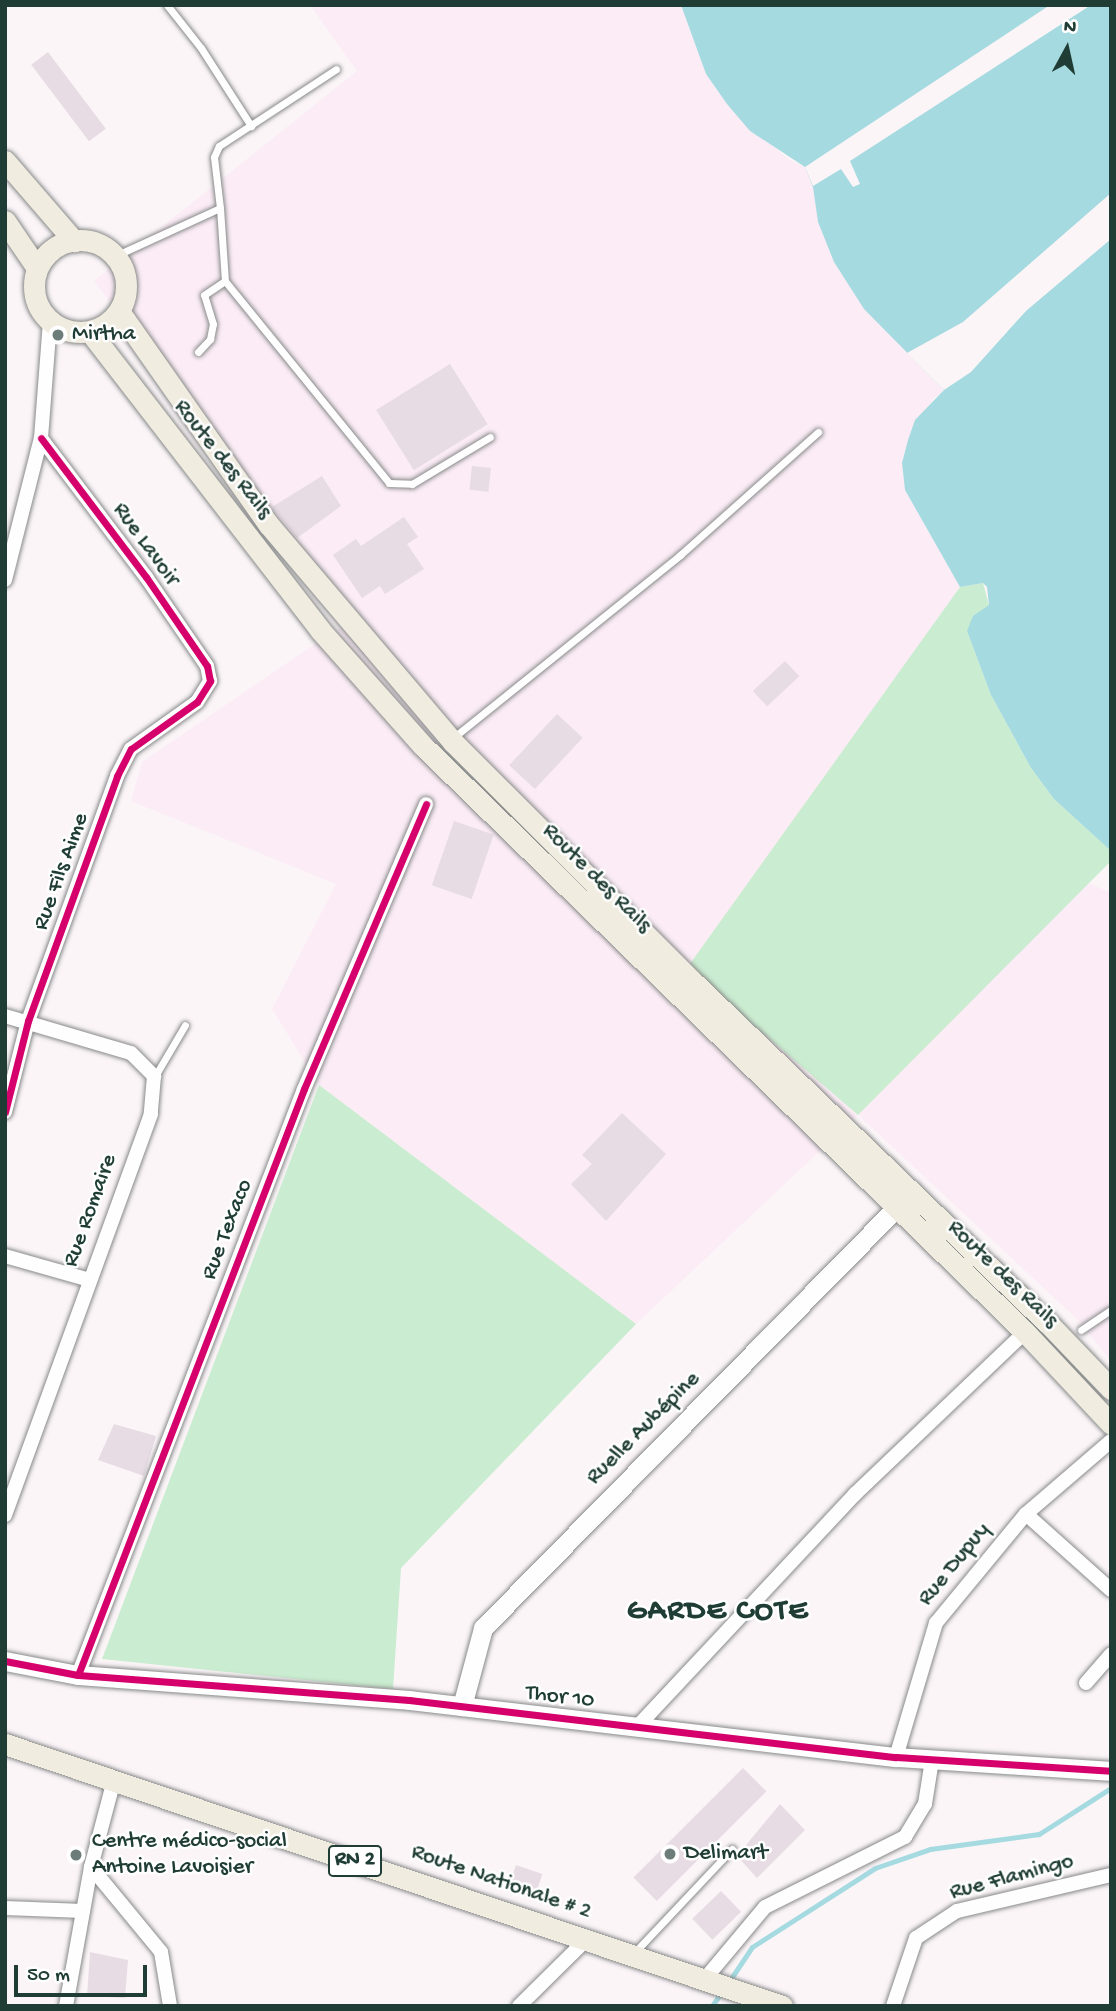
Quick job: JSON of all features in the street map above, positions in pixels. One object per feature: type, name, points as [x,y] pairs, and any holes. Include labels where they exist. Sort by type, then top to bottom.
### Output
[{"type":"main road","points":[[5,161],[74,240]]},
{"type":"main road","points":[[5,221],[37,268],[35,297],[50,321],[69,330],[90,331],[112,321],[120,311],[127,283],[115,256],[96,243],[74,240],[58,245],[37,268]]},
{"type":"main road","name":"Route des Rails","points":[[120,311],[269,525],[453,742],[691,980],[1047,1322],[1111,1389]]},
{"type":"main road","name":"Route des Rails","points":[[90,331],[320,630],[422,745],[1025,1332],[1111,1424]]},
{"type":"main road","name":"Route Nationale # 2","points":[[5,1744],[782,2006]]},
{"type":"street","points":[[5,580],[41,438],[50,321]]},
{"type":"street","name":"Rue Lavoir","points":[[41,438],[146,577],[206,666],[210,681]]},
{"type":"street","name":"Rue Fils Aime","points":[[5,1112],[29,1021],[131,749],[197,702],[210,681]]},
{"type":"street","name":"Rue Texaco","points":[[78,1675],[304,1089],[426,804]]},
{"type":"street","points":[[5,1016],[131,1053],[154,1076]]},
{"type":"street","name":"Rue Romaire","points":[[5,1515],[151,1114],[154,1076]]},
{"type":"street","name":"Ruelle Aubépine","points":[[462,1706],[483,1628],[897,1208]]},
{"type":"street","points":[[5,1256],[90,1280]]},
{"type":"street","points":[[637,1727],[855,1494],[1025,1332]]},
{"type":"street","name":"Rue Dupuy","points":[[896,1757],[936,1623],[1026,1514],[1111,1441]]},
{"type":"street","points":[[1026,1514],[1111,1590]]},
{"type":"street","points":[[1086,1683],[1111,1654]]},
{"type":"street","name":"Thor 10","points":[[5,1661],[78,1675],[462,1706],[896,1757],[1111,1771]]},
{"type":"street","points":[[704,1980],[765,1907],[905,1837],[925,1804],[932,1760]]},
{"type":"street","points":[[66,2006],[91,1867],[114,1780]]},
{"type":"street","points":[[91,1867],[161,1952],[170,2006]]},
{"type":"street","name":"Rue Flamingo","points":[[894,2006],[916,1938],[957,1911],[1111,1875]]},
{"type":"street","points":[[5,1908],[83,1911]]},
{"type":"street","points":[[519,2006],[586,1940]]},
{"type":"lane","points":[[167,5],[201,48],[251,126]]},
{"type":"lane","points":[[335,69],[219,146],[215,157],[225,281],[389,483],[412,484],[490,437]]},
{"type":"lane","points":[[115,256],[220,208]]},
{"type":"lane","points":[[198,352],[210,339],[213,324],[204,295],[225,281]]},
{"type":"lane","points":[[459,733],[680,555],[817,432]]},
{"type":"lane","points":[[154,1076],[185,1025]]},
{"type":"lane","points":[[1081,1330],[1111,1310]]},
{"type":"lane","points":[[631,1955],[732,1849]]},
{"type":"shaded area","points":[[310,5],[681,5],[706,74],[727,104],[788,159],[805,167],[813,186],[818,222],[834,262],[864,309],[944,390],[933,399],[908,440],[902,463],[905,490],[960,587],[688,968],[858,1115],[636,1324],[319,1085],[272,1009],[336,884],[131,801],[142,762],[350,620],[94,281],[357,71]]},
{"type":"shaded area","points":[[1086,882],[1111,893],[1111,1361],[1078,1320],[858,1115]]},
{"type":"green space","points":[[983,583],[989,605],[967,631],[991,695],[1031,768],[1054,799],[1111,851],[1111,861],[858,1115],[687,968],[960,587]]},
{"type":"green space","points":[[319,1085],[636,1324],[401,1568],[393,1689],[102,1659]]},
{"type":"water","points":[[681,5],[1111,5],[1111,851],[1054,799],[1031,768],[991,695],[967,631],[973,616],[989,605],[987,587],[983,583],[960,587],[905,490],[902,463],[915,420],[944,390],[864,309],[834,262],[818,222],[813,187],[805,167],[750,131],[727,104],[706,74]]},
{"type":"pier","points":[[1050,5],[1091,5],[850,161],[860,184],[853,187],[841,169],[813,186],[805,167]]},
{"type":"pier","points":[[1111,193],[1111,239],[1026,311],[971,372],[944,390],[907,353],[963,322]]},
{"type":"building","points":[[48,52],[106,129],[89,141],[31,65]]},
{"type":"building","points":[[450,364],[488,424],[414,470],[376,410]]},
{"type":"building","points":[[472,466],[491,468],[488,492],[469,490]]},
{"type":"building","points":[[322,476],[341,506],[297,538],[272,507]]},
{"type":"building","points":[[404,517],[418,537],[407,544],[424,569],[385,594],[380,586],[362,598],[333,555],[356,539],[361,546]]},
{"type":"building","points":[[785,661],[799,676],[767,706],[753,691]]},
{"type":"building","points":[[557,714],[583,738],[535,789],[509,765]]},
{"type":"building","points":[[454,821],[494,835],[472,899],[432,885]]},
{"type":"building","points":[[622,1113],[666,1154],[606,1221],[571,1184],[592,1164],[582,1155]]},
{"type":"building","points":[[114,1424],[156,1436],[144,1476],[98,1460]]},
{"type":"building","points":[[743,1768],[766,1791],[657,1901],[633,1878]]},
{"type":"building","points":[[780,1804],[805,1830],[757,1878],[737,1856]]},
{"type":"building","points":[[516,1865],[542,1874],[534,1900],[507,1891]]},
{"type":"building","points":[[721,1891],[741,1912],[712,1940],[692,1919]]},
{"type":"building","points":[[90,1952],[128,1960],[125,1998],[87,1996]]},
{"type":"waterway","points":[[728,1983],[752,1947],[875,1868],[930,1849],[1039,1834],[1111,1788]]},
{"type":"waterway","points":[[712,2006],[722,1991]]},
{"type":"cycle path","points":[[5,1112],[28,1021],[117,776],[131,749],[197,702],[210,681],[207,666],[146,577],[41,438]]},
{"type":"cycle path","points":[[78,1675],[304,1089],[426,804]]},
{"type":"cycle path","points":[[5,1661],[78,1675],[409,1700],[896,1757],[1111,1771]]},
{"type":"place","name":"Mirtha","points":[[58,335]]},
{"type":"place","name":"Delimart","points":[[670,1854]]},
{"type":"place","name":"Centre médico-social Antoine Lavoisier","points":[[76,1855]]},
{"type":"district","name":"GARDE COTE","points":[[718,1613]]}]
